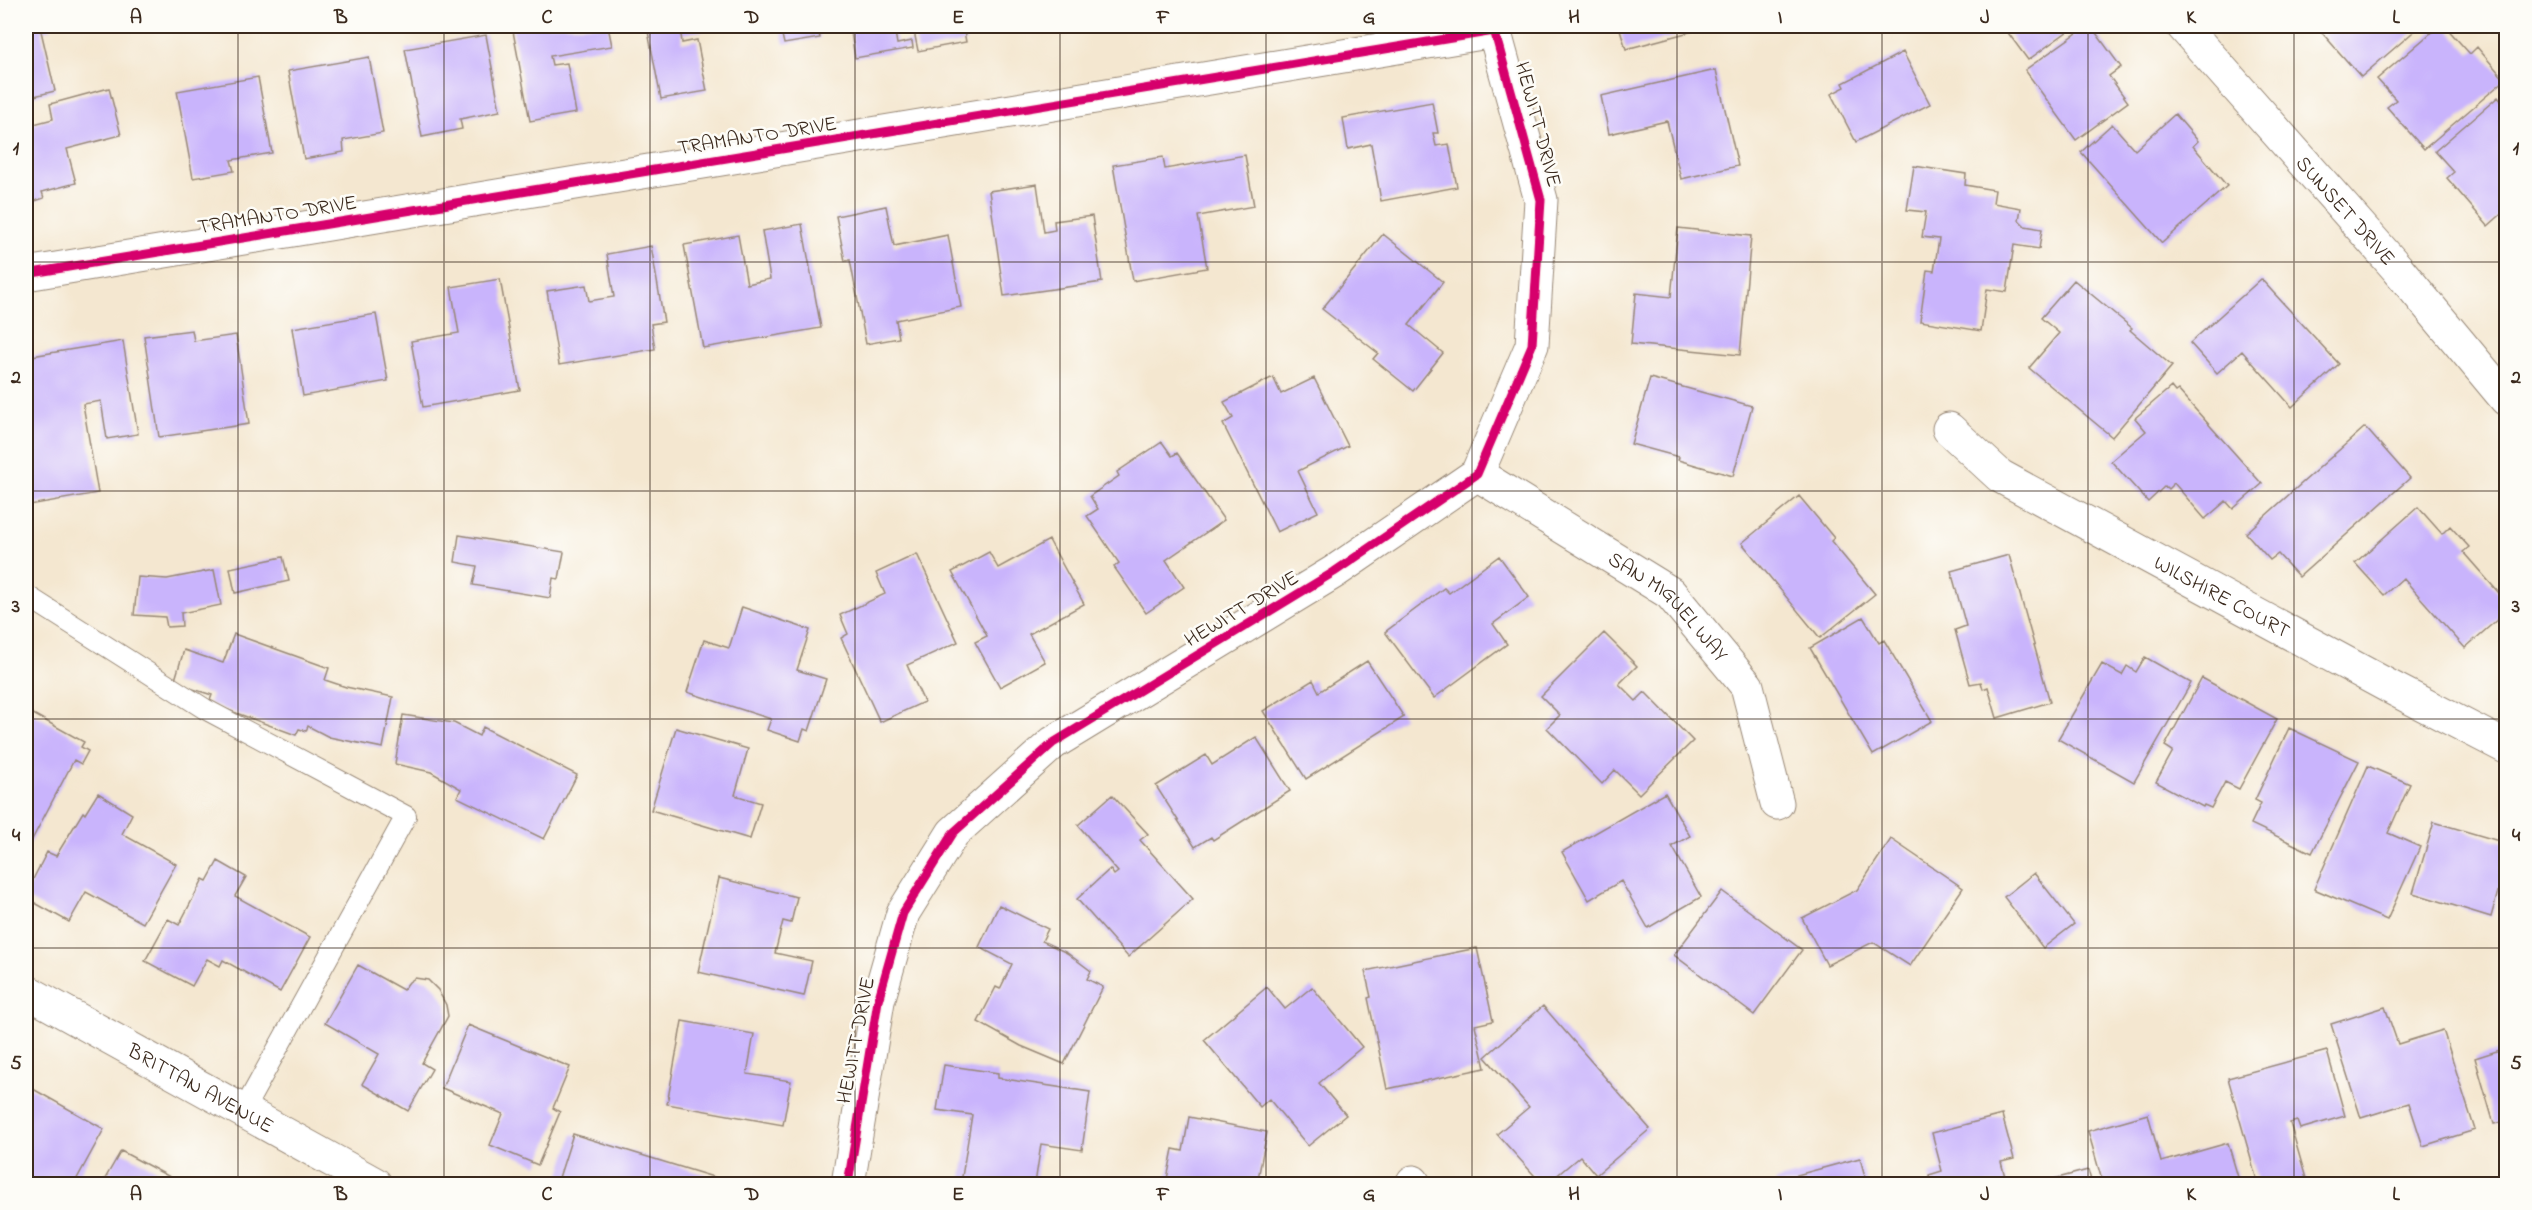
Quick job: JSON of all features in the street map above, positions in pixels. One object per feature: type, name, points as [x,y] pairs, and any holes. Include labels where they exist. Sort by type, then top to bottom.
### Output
[{"type":"street","name":"SUNSET DRIVE","points":[[2183,26],[2397,268],[2506,399]]},
{"type":"street","name":"TRAMANTO DRIVE","points":[[26,274],[1494,28]]},
{"type":"street","name":"HEWITT DRIVE","points":[[848,1185],[878,1001],[903,913],[953,833],[1053,743],[1334,572],[1477,474],[1532,345],[1541,200],[1494,28]]},
{"type":"street","name":"WILSHIRE COURT","points":[[1949,429],[2000,476],[2390,687],[2506,747]]},
{"type":"street","name":"SAN MIGUEL WAY","points":[[1477,474],[1670,593],[1747,686],[1776,803]]},
{"type":"street","name":"BRITTAN AVENUE","points":[[26,992],[375,1185]]},
{"type":"lane","points":[[26,595],[205,709],[406,816],[243,1111]]},
{"type":"building","points":[[26,26],[50,26],[51,29],[41,31],[55,91],[26,98]]},
{"type":"building","points":[[512,26],[608,26],[612,46],[550,56],[552,65],[567,63],[576,113],[530,121]]},
{"type":"building","points":[[647,26],[729,26],[681,34],[682,43],[697,40],[707,91],[661,99]]},
{"type":"building","points":[[780,26],[824,27],[818,28],[820,38],[784,44]]},
{"type":"building","points":[[850,26],[894,26],[897,44],[912,41],[913,48],[855,58]]},
{"type":"building","points":[[913,26],[963,26],[966,42],[918,51]]},
{"type":"building","points":[[1619,26],[1700,26],[1701,29],[1626,49]]},
{"type":"building","points":[[2003,26],[2075,26],[2028,60]]},
{"type":"building","points":[[2087,26],[2091,26],[2121,67],[2109,76],[2128,102],[2076,140],[2025,70]]},
{"type":"building","points":[[2316,26],[2417,26],[2419,27],[2361,77]]},
{"type":"building","points":[[2439,26],[2445,26],[2470,54],[2477,47],[2505,80],[2424,149],[2387,107],[2396,100],[2377,79]]},
{"type":"building","points":[[486,35],[500,111],[460,119],[462,129],[422,137],[405,49]]},
{"type":"building","points":[[1903,52],[1930,104],[1856,142],[1831,94],[1845,87],[1843,83]]},
{"type":"building","points":[[369,57],[383,133],[343,140],[344,152],[304,159],[288,71]]},
{"type":"building","points":[[1716,70],[1738,166],[1681,179],[1667,121],[1609,134],[1601,96]]},
{"type":"building","points":[[258,77],[272,153],[231,160],[234,171],[193,178],[177,91]]},
{"type":"building","points":[[109,88],[121,135],[67,149],[76,183],[42,192],[44,198],[26,204],[26,126],[53,119],[50,104]]},
{"type":"building","points":[[2498,97],[2506,107],[2506,210],[2488,226],[2447,178],[2454,172],[2435,151]]},
{"type":"building","points":[[1432,102],[1438,133],[1433,133],[1436,146],[1449,144],[1457,187],[1381,201],[1371,144],[1348,149],[1343,118]]},
{"type":"building","points":[[2175,114],[2198,141],[2193,146],[2227,186],[2162,243],[2081,152],[2112,124],[2135,150]]},
{"type":"building","points":[[1245,155],[1254,206],[1198,216],[1207,268],[1133,281],[1113,165],[1163,157],[1165,169]]},
{"type":"building","points":[[1914,166],[1966,174],[1965,185],[1995,190],[1993,203],[2021,208],[2019,220],[2025,226],[2042,229],[2039,249],[2014,245],[2007,292],[1987,289],[1981,331],[1920,321],[1927,270],[1934,271],[1939,239],[1922,237],[1926,212],[1907,210]]},
{"type":"building","points":[[1037,184],[1044,232],[1055,230],[1054,221],[1092,216],[1102,282],[1004,296],[989,191]]},
{"type":"building","points":[[886,206],[894,246],[948,235],[961,307],[896,320],[899,338],[866,344],[850,260],[845,261],[836,216]]},
{"type":"building","points":[[802,224],[821,328],[703,348],[684,245],[738,235],[747,284],[770,279],[762,231]]},
{"type":"building","points":[[1678,228],[1751,236],[1740,355],[1631,344],[1636,293],[1671,297]]},
{"type":"building","points":[[1383,234],[1443,282],[1409,325],[1443,353],[1413,391],[1373,359],[1378,353],[1322,309]]},
{"type":"building","points":[[651,246],[664,322],[651,324],[655,349],[559,365],[547,291],[586,285],[589,301],[614,297],[607,254]]},
{"type":"building","points":[[500,279],[520,390],[423,407],[411,341],[459,333],[451,287]]},
{"type":"building","points":[[2261,279],[2339,364],[2292,407],[2242,351],[2217,373],[2190,343]]},
{"type":"building","points":[[2074,280],[2132,328],[2130,330],[2172,366],[2112,437],[2029,368],[2059,333],[2041,318]]},
{"type":"building","points":[[376,314],[388,381],[303,396],[292,328]]},
{"type":"building","points":[[192,330],[194,341],[236,335],[249,424],[159,437],[144,336]]},
{"type":"building","points":[[123,341],[138,434],[107,439],[101,401],[83,404],[98,493],[30,505],[26,480],[26,357]]},
{"type":"building","points":[[1273,377],[1281,394],[1314,378],[1348,446],[1298,471],[1318,512],[1277,532],[1223,424],[1233,418],[1224,402]]},
{"type":"building","points":[[1650,378],[1752,406],[1733,476],[1678,460],[1679,457],[1631,444]]},
{"type":"building","points":[[2171,387],[2175,392],[2178,390],[2262,484],[2233,509],[2226,501],[2205,519],[2174,483],[2168,489],[2165,486],[2148,502],[2111,461],[2146,431],[2135,418]]},
{"type":"building","points":[[2365,427],[2410,478],[2299,577],[2278,554],[2270,560],[2246,533]]},
{"type":"building","points":[[1162,442],[1172,456],[1177,453],[1224,520],[1166,560],[1184,587],[1146,613],[1114,567],[1119,563],[1087,516],[1098,509],[1090,496],[1119,476],[1117,472]]},
{"type":"building","points":[[1799,496],[1834,538],[1831,541],[1875,594],[1820,638],[1742,543]]},
{"type":"building","points":[[2418,507],[2442,534],[2450,526],[2469,547],[2463,552],[2506,601],[2506,612],[2465,648],[2403,578],[2384,595],[2355,563]]},
{"type":"building","points":[[459,535],[564,552],[559,579],[553,578],[550,598],[473,585],[477,566],[455,562]]},
{"type":"building","points":[[1049,540],[1084,604],[1029,634],[1045,662],[1000,687],[975,642],[987,636],[952,572],[989,552],[998,568]]},
{"type":"building","points":[[917,554],[958,642],[907,665],[924,702],[880,722],[841,638],[848,634],[840,615],[885,594],[876,573]]},
{"type":"building","points":[[2009,555],[2050,702],[1997,718],[1988,687],[1983,689],[1981,682],[1970,684],[1955,630],[1966,626],[1951,571]]},
{"type":"building","points":[[1499,556],[1529,597],[1493,624],[1507,644],[1434,698],[1385,632],[1444,588],[1449,593]]},
{"type":"building","points":[[283,557],[289,581],[235,593],[230,568]]},
{"type":"building","points":[[214,570],[221,605],[181,613],[182,626],[167,627],[165,617],[134,615],[138,577],[167,579]]},
{"type":"building","points":[[742,607],[810,630],[797,670],[826,679],[809,731],[804,729],[800,741],[767,730],[771,719],[687,692],[704,640],[729,648]]},
{"type":"building","points":[[1863,617],[1879,643],[1884,640],[1932,721],[1873,755],[1810,648]]},
{"type":"building","points":[[1604,633],[1637,666],[1619,684],[1636,701],[1645,692],[1693,741],[1639,794],[1615,770],[1602,784],[1547,728],[1560,715],[1541,696]]},
{"type":"building","points":[[234,634],[329,668],[325,680],[393,697],[383,748],[329,737],[308,726],[306,731],[299,729],[296,735],[209,703],[212,695],[174,683],[184,650],[223,663]]},
{"type":"building","points":[[2145,657],[2191,683],[2134,782],[2058,739],[2102,664],[2122,675],[2127,666],[2136,672]]},
{"type":"building","points":[[1367,661],[1404,717],[1306,779],[1263,711],[1313,680],[1319,692]]},
{"type":"building","points":[[2202,678],[2277,719],[2239,789],[2225,782],[2211,808],[2204,805],[2203,807],[2156,782],[2173,751],[2165,746]]},
{"type":"building","points":[[26,710],[84,742],[81,747],[88,751],[81,764],[74,760],[26,851]]},
{"type":"building","points":[[403,715],[454,723],[479,736],[483,727],[577,775],[544,839],[457,797],[461,789],[431,772],[395,764]]},
{"type":"building","points":[[676,728],[748,749],[735,795],[761,803],[750,839],[651,810]]},
{"type":"building","points":[[2289,728],[2359,761],[2312,853],[2251,824],[2261,803],[2255,800]]},
{"type":"building","points":[[1256,737],[1290,791],[1213,840],[1211,837],[1195,847],[1156,786],[1206,755],[1212,765]]},
{"type":"building","points":[[2368,766],[2410,784],[2388,833],[2420,847],[2387,920],[2314,889]]},
{"type":"building","points":[[98,793],[132,814],[122,834],[176,864],[143,923],[86,892],[69,922],[26,898],[26,893],[47,852],[56,856],[83,812],[85,814]]},
{"type":"building","points":[[1665,793],[1690,836],[1672,846],[1701,897],[1648,928],[1621,881],[1589,900],[1562,852]]},
{"type":"building","points":[[1112,795],[1148,834],[1140,840],[1193,899],[1128,957],[1077,899],[1110,869],[1114,875],[1118,872],[1078,825]]},
{"type":"building","points":[[2434,822],[2506,843],[2506,863],[2491,917],[2413,893]]},
{"type":"building","points":[[1891,839],[1963,888],[1910,966],[1873,942],[1827,965],[1802,918],[1857,890]]},
{"type":"building","points":[[218,861],[246,877],[235,896],[310,937],[280,992],[223,960],[220,966],[207,959],[192,986],[145,961],[168,919],[179,925],[203,879],[207,881]]},
{"type":"building","points":[[2034,873],[2074,924],[2043,948],[2004,897]]},
{"type":"building","points":[[719,878],[797,897],[791,923],[783,921],[775,953],[812,961],[804,996],[698,972]]},
{"type":"building","points":[[1722,891],[1802,950],[1754,1015],[1674,955]]},
{"type":"building","points":[[999,905],[1048,929],[1042,941],[1067,953],[1091,971],[1087,979],[1103,987],[1064,1064],[1021,1046],[978,1022],[996,987],[1000,989],[1012,964],[979,947]]},
{"type":"building","points":[[1477,948],[1493,1021],[1475,1025],[1485,1068],[1387,1089],[1368,998],[1371,997],[1365,971]]},
{"type":"building","points":[[358,965],[403,990],[415,978],[428,980],[438,990],[446,1005],[448,1016],[422,1063],[432,1069],[408,1111],[362,1084],[379,1054],[325,1023]]},
{"type":"building","points":[[1267,987],[1285,1009],[1312,987],[1362,1047],[1319,1083],[1346,1115],[1308,1146],[1269,1099],[1260,1107],[1204,1040]]},
{"type":"building","points":[[1543,1006],[1650,1129],[1596,1175],[1580,1156],[1547,1184],[1542,1184],[1497,1134],[1529,1107],[1485,1057]]},
{"type":"building","points":[[2385,1007],[2398,1044],[2443,1030],[2475,1130],[2423,1146],[2409,1103],[2361,1118],[2331,1024]]},
{"type":"building","points":[[682,1021],[754,1034],[747,1074],[791,1081],[783,1125],[667,1104]]},
{"type":"building","points":[[468,1025],[570,1067],[553,1108],[560,1112],[538,1165],[490,1145],[503,1114],[442,1088]]},
{"type":"building","points":[[2506,1048],[2506,1121],[2494,1124],[2475,1058]]},
{"type":"building","points":[[2327,1051],[2345,1116],[2300,1129],[2297,1121],[2290,1123],[2307,1182],[2258,1184],[2228,1078]]},
{"type":"building","points":[[944,1065],[998,1073],[998,1078],[1090,1092],[1082,1150],[1041,1144],[1035,1184],[961,1183],[972,1115],[937,1110]]},
{"type":"building","points":[[26,1085],[104,1129],[74,1184],[26,1184]]},
{"type":"building","points":[[2148,1114],[2161,1162],[2228,1143],[2240,1184],[2103,1184],[2088,1131]]},
{"type":"building","points":[[2002,1115],[2014,1159],[2001,1162],[2007,1184],[1931,1184],[1929,1175],[1942,1171],[1932,1133]]},
{"type":"building","points":[[1189,1117],[1267,1132],[1257,1184],[1166,1184],[1173,1149],[1183,1151]]},
{"type":"building","points":[[573,1134],[736,1184],[557,1184]]},
{"type":"building","points":[[121,1151],[183,1184],[102,1184]]},
{"type":"building","points":[[1860,1158],[1867,1184],[1776,1184],[1775,1181]]},
{"type":"building","points":[[2088,1170],[2092,1184],[2039,1183]]},
{"type":"cycle path","points":[[848,1184],[878,1001],[903,913],[953,833],[1053,743],[1334,572],[1477,474],[1532,345],[1541,200],[1493,26]]},
{"type":"cycle path","points":[[26,274],[1494,31]]}]
